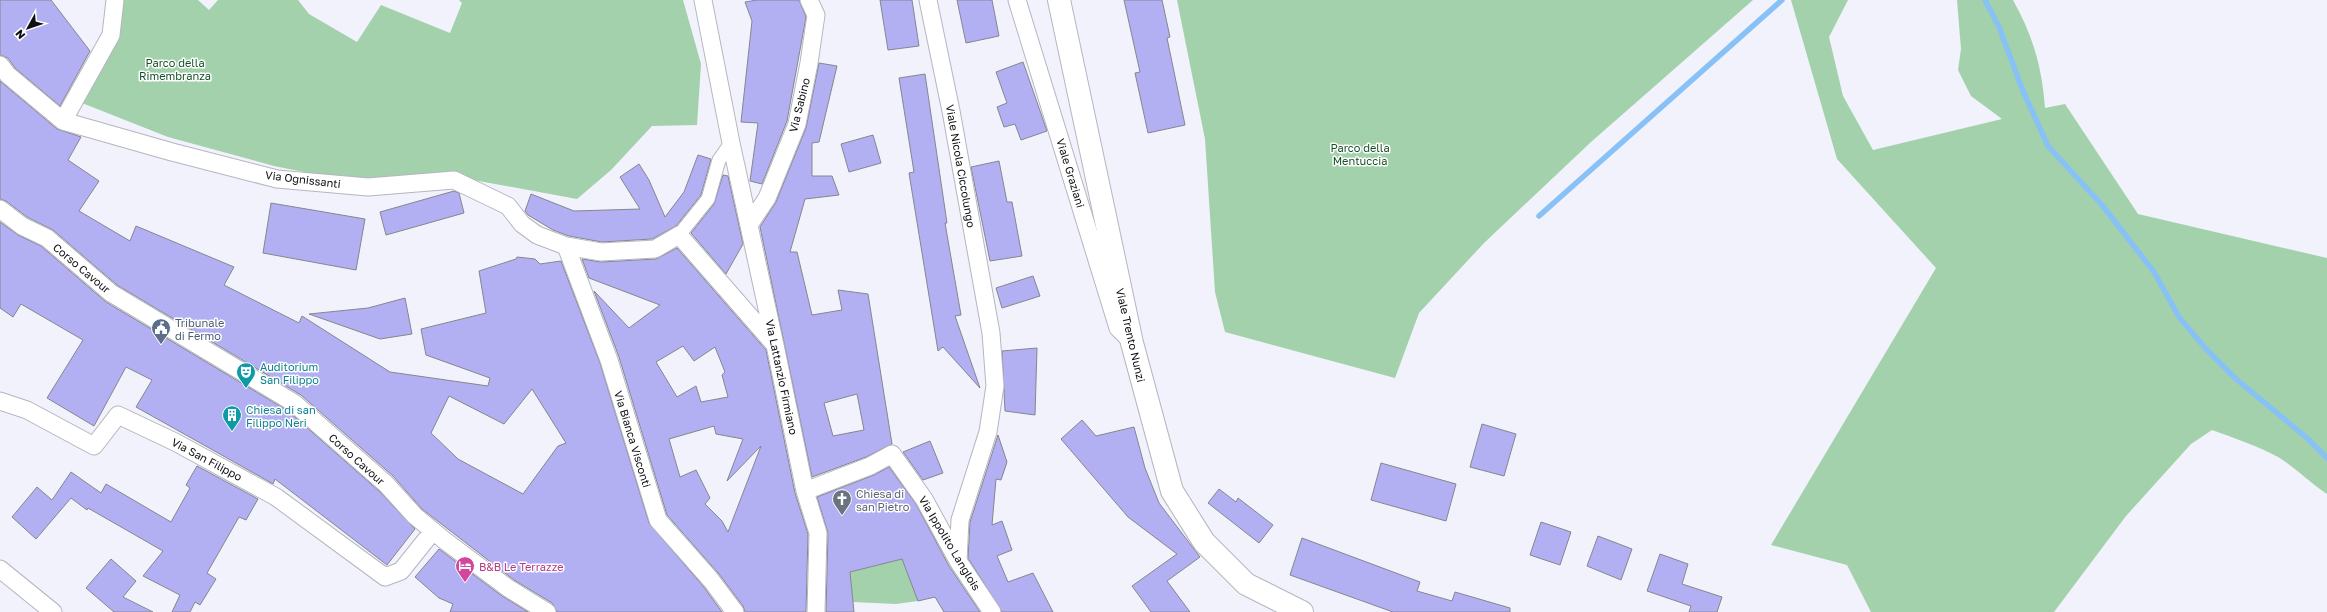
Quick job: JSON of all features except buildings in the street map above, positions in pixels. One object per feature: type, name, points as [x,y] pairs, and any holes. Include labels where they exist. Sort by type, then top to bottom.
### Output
[{"type":"main road","name":"Viale Trento Nunzi","points":[[1059,0],[1132,343],[1172,491],[1204,542],[1246,584],[1302,612]]},
{"type":"street","points":[[63,121],[111,35],[115,0]]},
{"type":"street","name":"Via Lattanzio Firmiano","points":[[703,0],[731,143],[776,345],[805,491],[818,533],[816,612]]},
{"type":"street","name":"Via Sabino","points":[[749,225],[767,198],[797,124],[809,63],[816,15],[809,0]]},
{"type":"street","name":"Viale Nicola Ciccolungo","points":[[928,0],[951,111],[991,333],[995,386],[988,432],[960,520],[958,561]]},
{"type":"street","name":"Viale Graziani","points":[[1017,0],[1118,328],[1132,343]]},
{"type":"street","name":"Via Ognissanti","points":[[0,65],[8,75],[63,121],[172,152],[277,179],[368,187],[454,180],[508,206],[522,224],[536,235],[566,246],[601,252],[655,249],[679,235]]},
{"type":"street","points":[[731,143],[719,160],[708,199],[679,235],[776,345]]},
{"type":"street","name":"Corso Cavour","points":[[0,209],[22,226],[47,238],[111,293],[294,403],[386,484],[415,516],[433,531],[488,574],[547,612]]},
{"type":"street","name":"Via Bianca Visconti","points":[[566,246],[609,360],[658,520],[711,580],[735,612]]},
{"type":"street","name":"Via San Filippo","points":[[0,401],[27,410],[94,446],[118,415],[175,442],[276,496],[385,577],[401,571],[433,531]]},
{"type":"street","name":"Via Ippolito Langlois","points":[[805,491],[870,466],[892,454],[924,500],[958,561],[992,612]]},
{"type":"street","points":[[0,569],[52,612]]},
{"type":"green space","name":"Parco della Rimembranza","points":[[118,0],[198,0],[209,10],[218,0],[298,0],[309,14],[357,42],[381,5],[450,33],[462,3],[459,0],[683,0],[701,64],[697,125],[652,126],[611,170],[577,199],[446,175],[367,178],[319,175],[274,166],[168,137],[82,103]]},
{"type":"green space","name":"Parco della Mentuccia","points":[[1177,0],[1753,0],[1591,142],[1484,243],[1419,313],[1395,378],[1225,332],[1215,292],[1205,139]]},
{"type":"green space","points":[[1791,0],[1848,0],[1829,37],[1843,96],[1873,150],[2002,119],[1971,96],[1958,70],[1961,49],[1957,0],[2013,0],[2026,26],[2039,65],[2045,108],[2065,104],[2138,214],[2327,258],[2327,494],[2278,457],[2212,430],[2191,444],[2126,516],[2054,612],[1871,612],[1847,565],[1771,545],[1936,268],[1837,159]]},
{"type":"green space","points":[[916,555],[918,601],[896,604],[853,602],[850,572]]},
{"type":"waterway","points":[[1539,216],[1782,0]]},
{"type":"waterway","points":[[1985,0],[1999,27],[2023,91],[2048,146],[2102,205],[2154,272],[2179,317],[2206,349],[2235,378],[2307,438],[2327,458]]},
{"type":"place","name":"Tribunale di Fermo","points":[[161,345]]},
{"type":"place","name":"Auditorium San Filippo","points":[[246,389]]},
{"type":"place","name":"Chiesa di san Filippo Neri","points":[[232,432]]},
{"type":"place","name":"Chiesa di san Pietro","points":[[842,516]]},
{"type":"place","name":"B&B Le Terrazze","points":[[465,583]]}]
